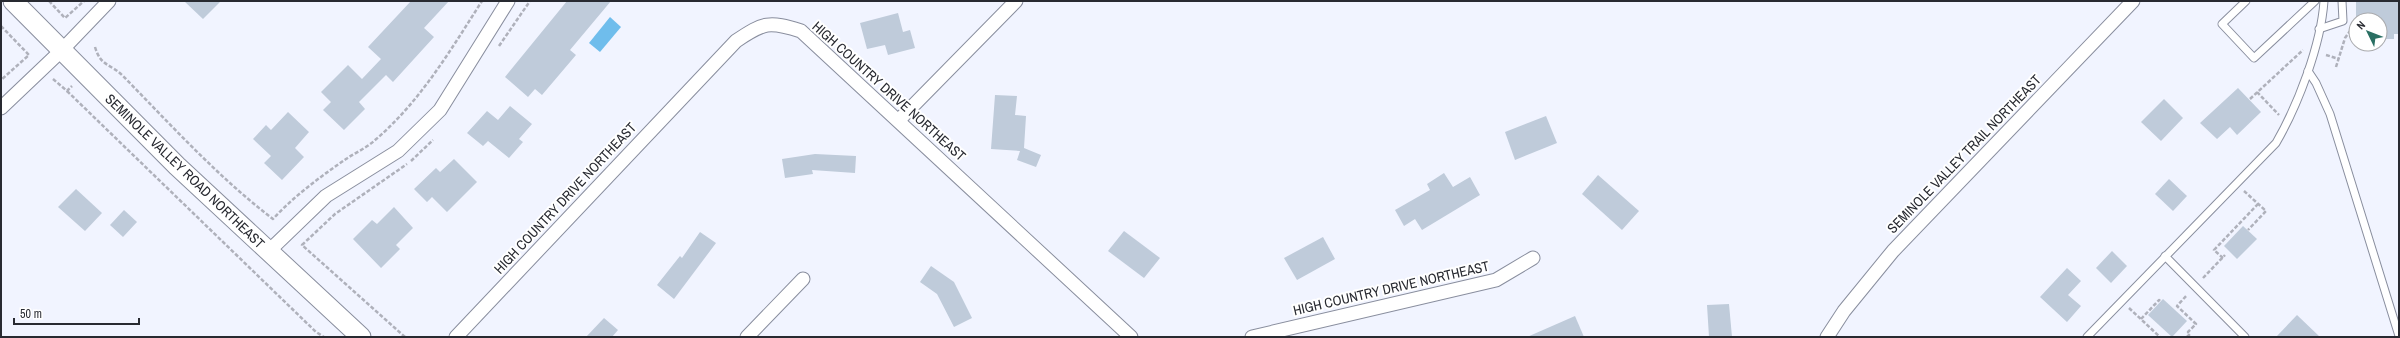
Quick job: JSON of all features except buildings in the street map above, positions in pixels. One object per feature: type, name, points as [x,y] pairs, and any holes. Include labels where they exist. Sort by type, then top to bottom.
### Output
[{"type":"street","name":"SEMINOLE VALLEY ROAD NORTHEAST","points":[[13,1],[177,166],[361,337]]},
{"type":"street","points":[[1,108],[62,50],[109,1]]},
{"type":"street","points":[[269,251],[326,196],[398,151],[440,110],[508,1]]},
{"type":"street","points":[[899,120],[1016,1]]},
{"type":"street","name":"SEMINOLE VALLEY TRAIL NORTHEAST","points":[[1827,337],[1844,311],[1893,251],[2133,1]]},
{"type":"street","name":"HIGH COUNTRY DRIVE NORTHEAST","points":[[456,337],[736,41],[756,28],[777,24],[801,31],[899,120],[1131,337]]},
{"type":"street","name":"HIGH COUNTRY DRIVE NORTHEAST","points":[[1252,337],[1496,280],[1533,258]]},
{"type":"street","points":[[747,337],[803,279]]},
{"type":"lane","points":[[2246,1],[2222,24],[2254,58],[2315,1]]},
{"type":"lane","points":[[2087,337],[2276,143],[2292,116],[2308,71],[2319,29],[2324,1]]},
{"type":"lane","points":[[2319,29],[2344,21],[2342,1]]},
{"type":"lane","points":[[2308,71],[2316,82],[2330,114],[2399,336]]},
{"type":"lane","points":[[2165,256],[2241,336]]},
{"type":"path","points":[[49,1],[65,18],[84,1]]},
{"type":"path","points":[[94,47],[98,59],[119,72],[193,148],[248,200],[273,219],[286,204],[373,142],[404,112],[423,90],[482,1]]},
{"type":"path","points":[[495,52],[530,1]]},
{"type":"path","points":[[1,26],[29,56],[1,80]]},
{"type":"path","points":[[2336,67],[2348,33]]},
{"type":"path","points":[[2250,99],[2304,48]]},
{"type":"path","points":[[2323,54],[2339,58]]},
{"type":"path","points":[[53,79],[316,332],[324,337]]},
{"type":"path","points":[[66,91],[74,84]]},
{"type":"path","points":[[405,337],[302,246],[335,214],[391,177],[423,151],[438,134]]},
{"type":"path","points":[[2239,187],[2266,211],[2248,230]]},
{"type":"path","points":[[2223,258],[2214,250],[2258,204]]},
{"type":"path","points":[[2141,319],[2159,300],[2160,301]]},
{"type":"path","points":[[2126,305],[2160,337]]},
{"type":"water","points":[[610,17],[621,27],[600,52],[589,43]]}]
